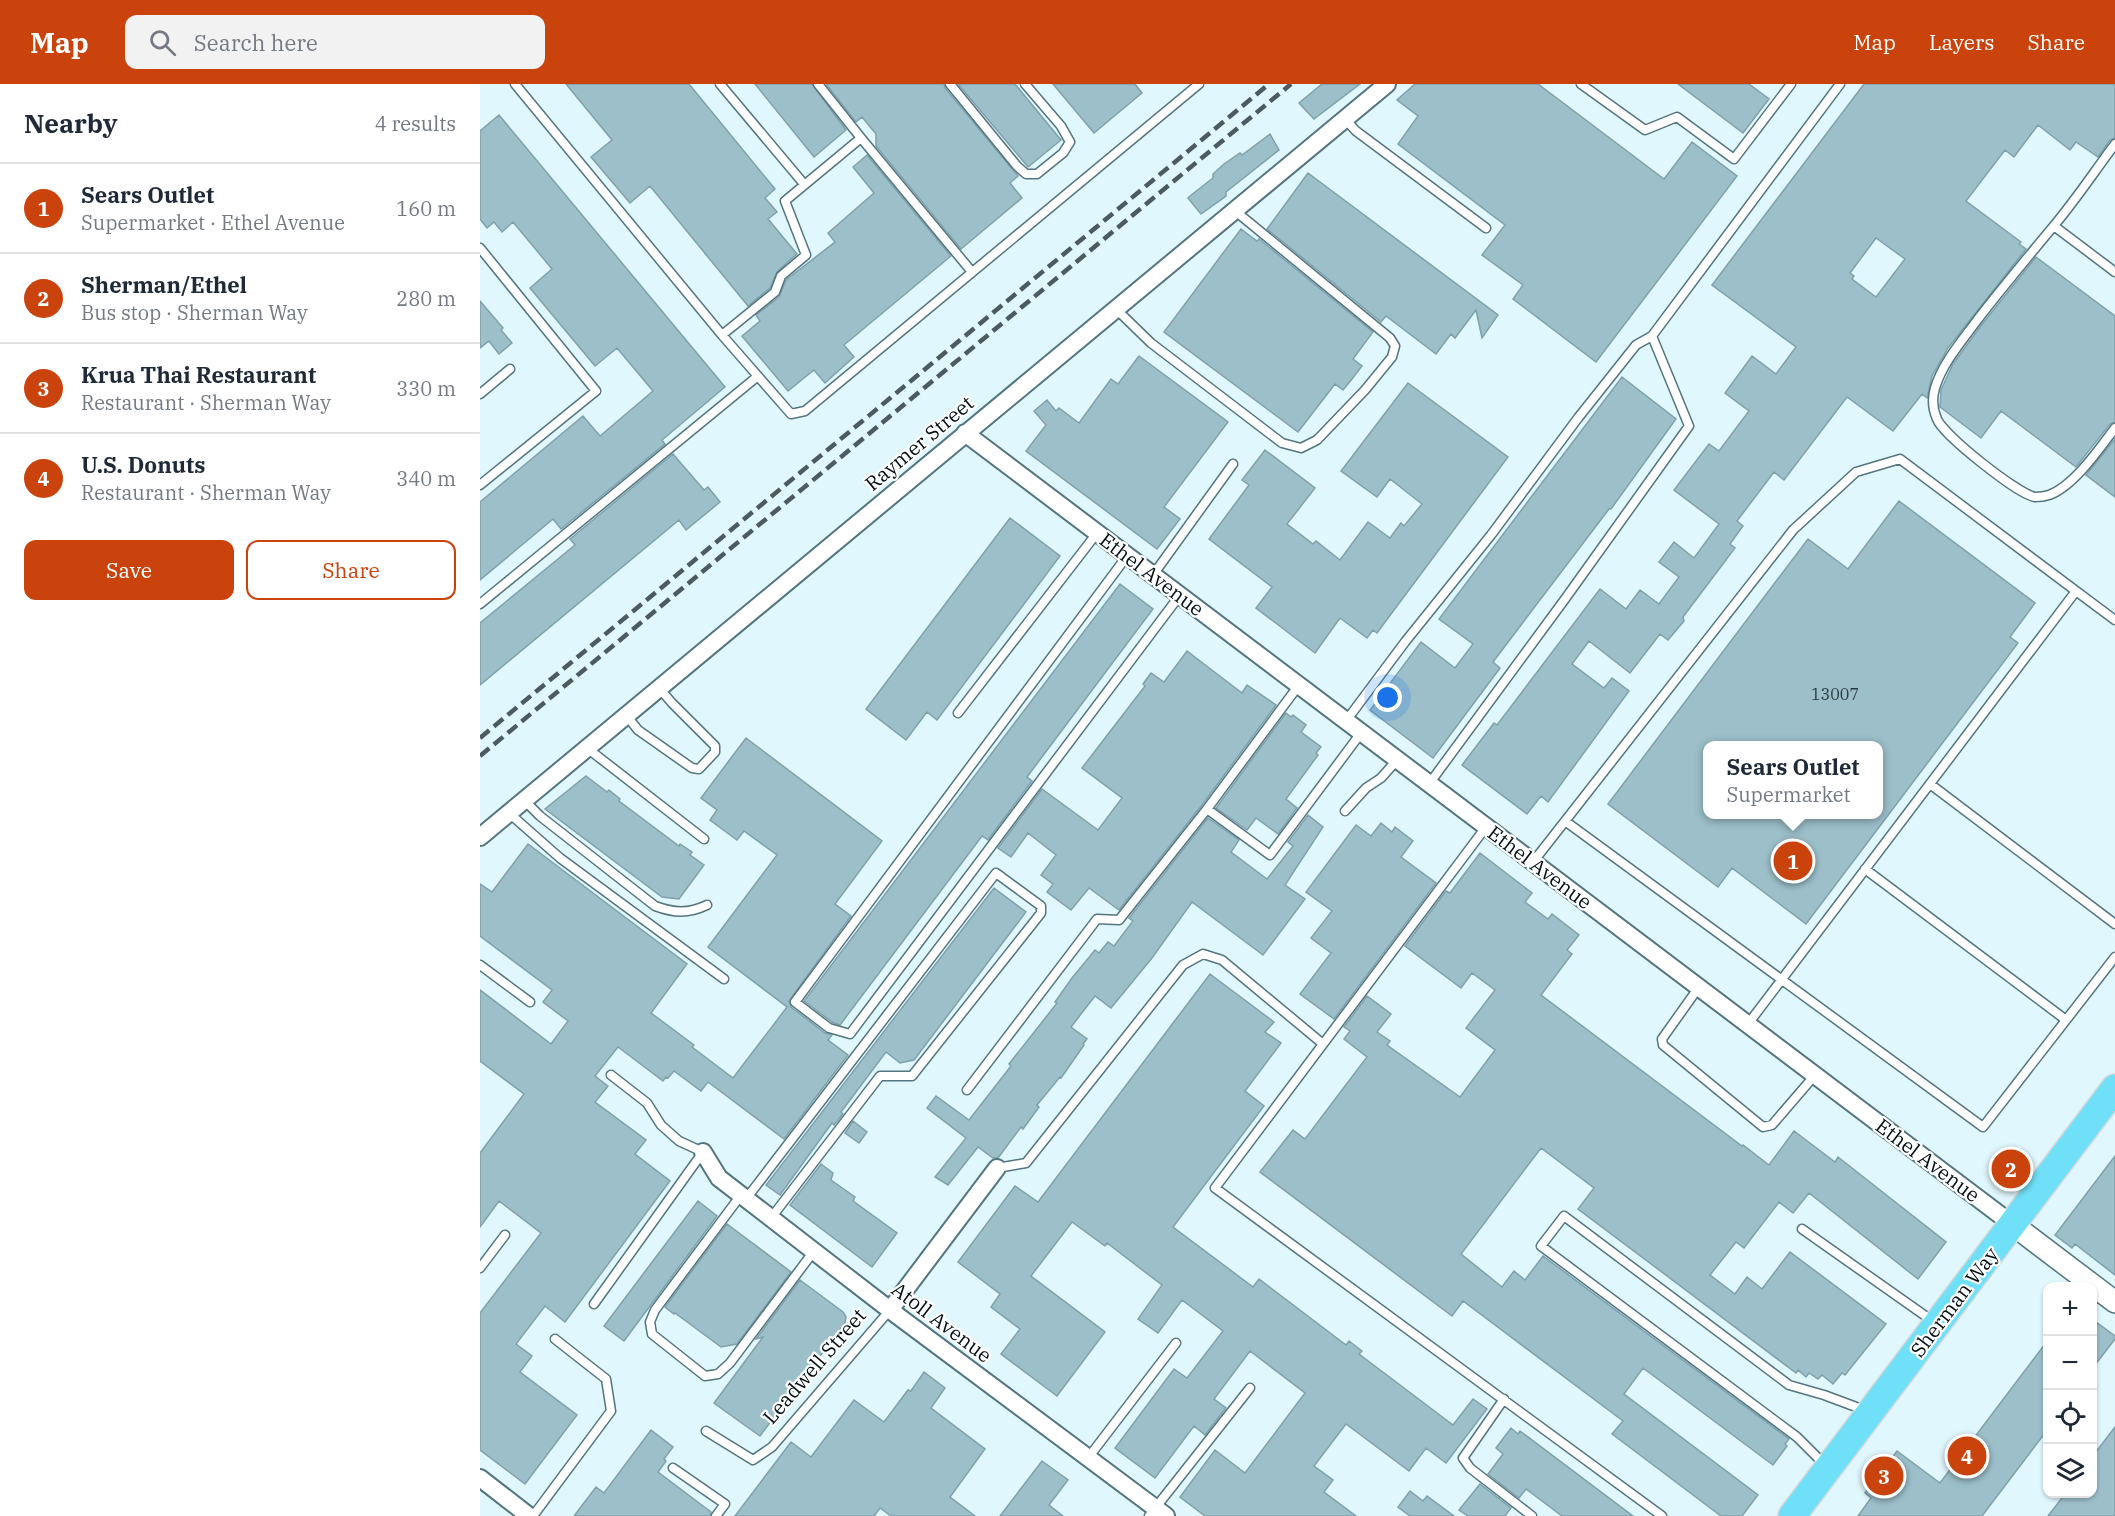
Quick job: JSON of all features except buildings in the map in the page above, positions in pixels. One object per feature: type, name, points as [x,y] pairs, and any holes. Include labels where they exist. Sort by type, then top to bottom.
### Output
[{"type":"main road","name":"Sherman Way","points":[[1792,1516],[2115,1088]]},
{"type":"street","name":"Raymer Street","points":[[480,837],[1387,84]]},
{"type":"street","name":"Ethel Avenue","points":[[965,433],[2115,1302]]},
{"type":"street","name":"Atoll Avenue","points":[[703,1152],[719,1178],[1088,1458],[1156,1513]]},
{"type":"street","name":"Leadwell Street","points":[[890,1310],[997,1168]]},
{"type":"street","points":[[480,1479],[531,1516]]},
{"type":"lane","points":[[515,84],[722,335],[791,414],[805,411],[1199,84]]},
{"type":"lane","points":[[720,84],[804,184]]},
{"type":"lane","points":[[818,84],[972,272]]},
{"type":"lane","points":[[950,84],[1017,166],[1026,174],[1037,174],[1063,153],[1070,142],[1061,126],[1025,84]]},
{"type":"lane","points":[[1581,84],[1645,130],[1677,117],[1734,159],[1791,84]]},
{"type":"lane","points":[[1346,721],[1636,345],[1652,336],[1840,84]]},
{"type":"lane","points":[[1345,118],[1356,131],[1486,228]]},
{"type":"lane","points":[[722,335],[775,292],[781,276],[806,255],[785,201],[861,138]]},
{"type":"lane","points":[[2115,144],[2054,226],[2021,264],[1951,355],[1933,397],[1937,420],[1945,432],[2021,491],[2034,497],[2049,495],[2065,486],[2115,428]]},
{"type":"lane","points":[[1116,308],[1150,344],[1282,443],[1301,448],[1317,440],[1372,382],[1392,357],[1395,346],[1390,338],[1234,210]]},
{"type":"lane","points":[[2054,226],[2115,272]]},
{"type":"lane","points":[[480,248],[596,391],[480,485]]},
{"type":"lane","points":[[1429,784],[1689,426],[1652,336]]},
{"type":"lane","points":[[480,394],[510,369]]},
{"type":"lane","points":[[480,604],[758,376]]},
{"type":"lane","points":[[1533,862],[1793,530],[1856,472],[1900,459],[2115,620]]},
{"type":"lane","points":[[1153,575],[1233,464]]},
{"type":"lane","points":[[958,713],[1097,533]]},
{"type":"lane","points":[[1127,556],[795,1002],[820,1022],[829,1028],[850,1034],[1180,595]]},
{"type":"lane","points":[[1748,1024],[2076,591]]},
{"type":"lane","points":[[968,1090],[1097,919],[1119,920],[1207,809],[1299,685]]},
{"type":"lane","points":[[626,715],[638,730],[692,768],[699,769],[703,766],[715,752],[715,746],[659,688]]},
{"type":"lane","points":[[1207,809],[1270,855],[1361,733]]},
{"type":"lane","points":[[586,748],[704,839]]},
{"type":"lane","points":[[1345,811],[1397,760]]},
{"type":"lane","points":[[1930,784],[2115,924]]},
{"type":"lane","points":[[524,800],[546,822],[655,906],[680,913],[707,905]]},
{"type":"lane","points":[[509,813],[560,858],[724,980]]},
{"type":"lane","points":[[1565,821],[1983,1127],[2115,957]]},
{"type":"lane","points":[[1486,827],[1215,1188],[1662,1516]]},
{"type":"lane","points":[[1865,869],[2066,1020]]},
{"type":"lane","points":[[771,1218],[880,1076],[912,1076],[1041,913],[1041,906],[996,873],[655,1310],[650,1322],[652,1334],[705,1376],[718,1374],[730,1363],[814,1251]]},
{"type":"lane","points":[[997,1168],[1026,1163],[1183,964],[1203,954],[1222,960],[1323,1044]]},
{"type":"lane","points":[[480,965],[530,1002]]},
{"type":"lane","points":[[1699,987],[1662,1039],[1663,1044],[1763,1127],[1772,1125],[1815,1075]]},
{"type":"lane","points":[[594,1304],[703,1152],[679,1141],[661,1125],[647,1103],[611,1075]]},
{"type":"lane","points":[[1828,1469],[1797,1437],[1541,1246],[1564,1216],[1789,1385],[1871,1412]]},
{"type":"lane","points":[[1802,1229],[1937,1324]]},
{"type":"lane","points":[[480,1268],[505,1235]]},
{"type":"lane","name":"Leadwell Street","points":[[706,1431],[753,1460],[772,1447],[890,1310]]},
{"type":"lane","points":[[531,1516],[611,1411],[606,1379],[555,1340]]},
{"type":"lane","points":[[1088,1458],[1176,1343]]},
{"type":"lane","points":[[1156,1513],[1250,1388]]},
{"type":"lane","points":[[1504,1399],[1463,1458],[1470,1468],[1532,1516]]},
{"type":"lane","points":[[673,1468],[725,1504],[716,1516]]},
{"type":"railway","points":[[480,738],[1269,84]]},
{"type":"railway","points":[[480,756],[1291,84]]},
{"type":"place","name":"Sears Outlet","points":[[1793,861]]},
{"type":"place","name":"Sherman/Ethel","points":[[2011,1169]]},
{"type":"place","name":"U.S. Donuts","points":[[1967,1456]]},
{"type":"place","name":"Krua Thai Restaurant","points":[[1884,1476]]}]
